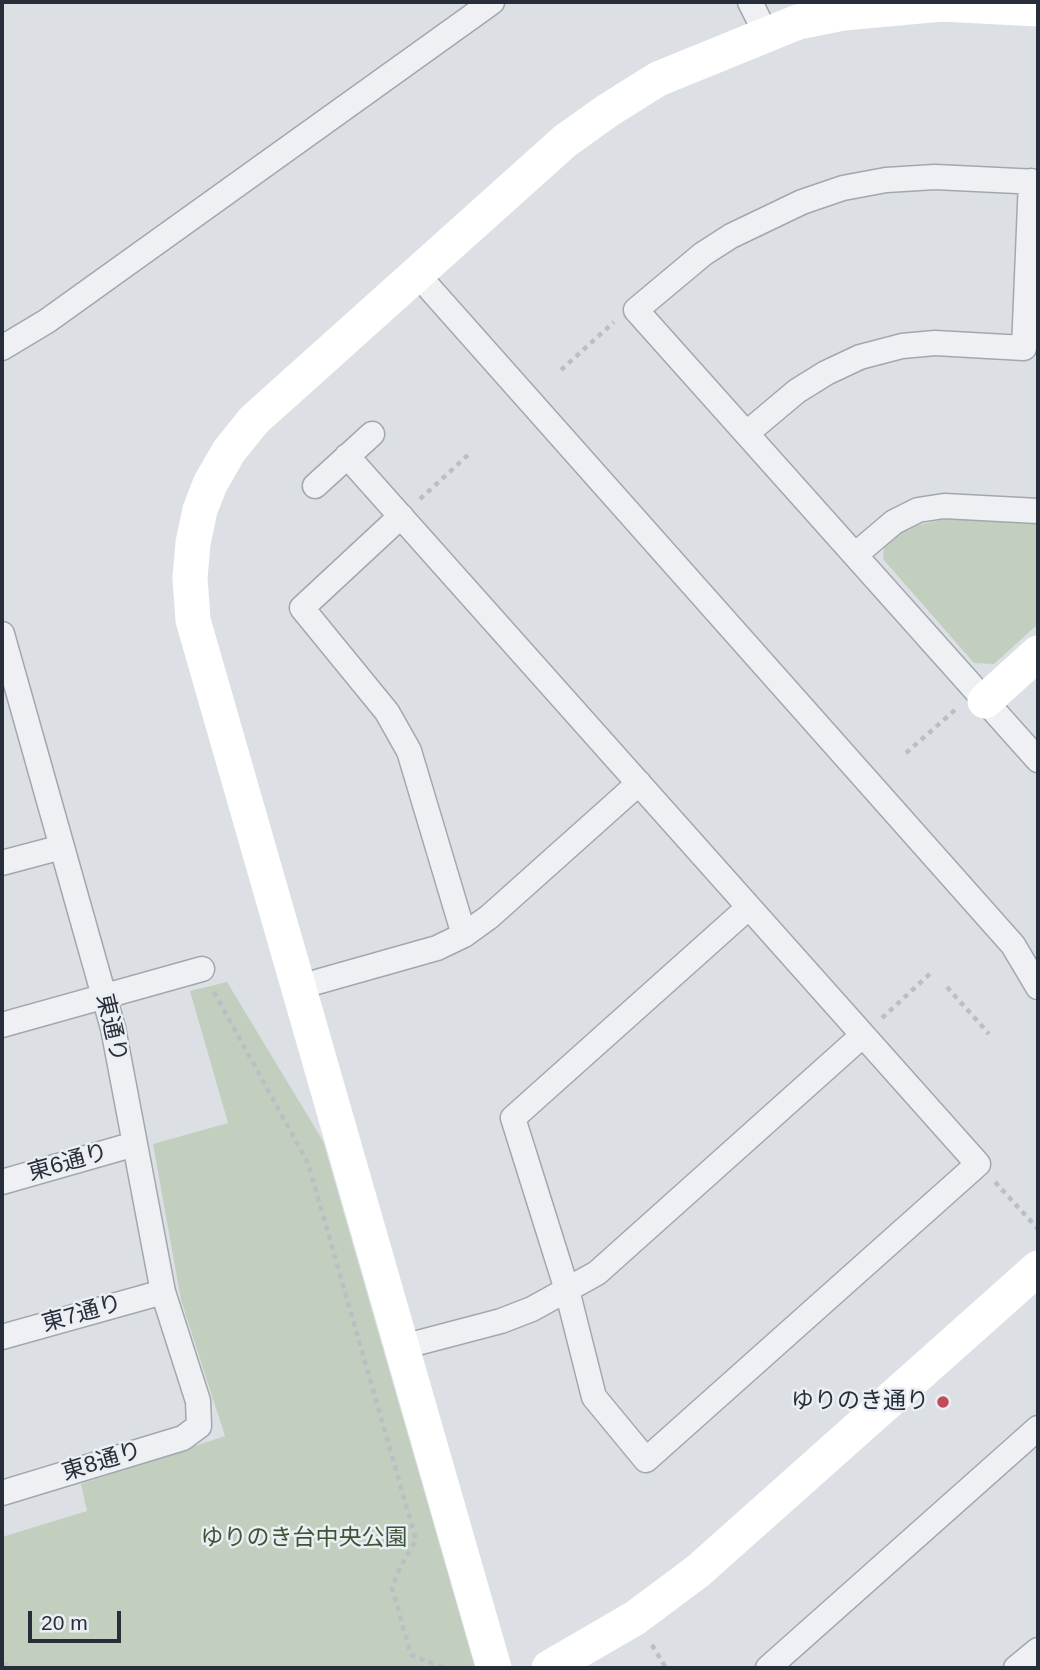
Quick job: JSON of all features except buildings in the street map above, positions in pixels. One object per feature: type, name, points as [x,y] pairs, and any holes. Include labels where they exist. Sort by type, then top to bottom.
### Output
[{"type":"street","points":[[2,348],[47,321],[492,2]]},
{"type":"street","points":[[750,2],[766,34]]},
{"type":"street","points":[[494,1668],[193,620],[190,578],[193,543],[200,510],[229,451],[254,420],[565,141],[658,79],[766,34],[809,20],[843,13],[942,4],[1038,9]]},
{"type":"street","points":[[747,433],[797,391],[825,373],[860,356],[902,346],[935,343],[1024,348],[1035,182],[935,177],[886,180],[843,188],[802,202],[732,236],[703,254],[636,310],[1038,760]]},
{"type":"street","points":[[417,274],[1013,945],[1038,987]]},
{"type":"street","points":[[316,486],[372,434]]},
{"type":"street","points":[[347,456],[639,783],[978,1164],[646,1460],[594,1397],[567,1290],[513,1118],[749,907]]},
{"type":"street","points":[[855,555],[894,522],[918,510],[944,506],[1038,512]]},
{"type":"street","points":[[401,516],[302,608],[387,712],[409,751],[464,935]]},
{"type":"street","name":"東通り","points":[[2,634],[10,699],[62,846],[113,1028],[163,1292],[198,1401],[199,1426]]},
{"type":"street","points":[[981,696],[1038,653]]},
{"type":"street","points":[[299,987],[437,948],[464,935],[489,917],[639,783]]},
{"type":"street","points":[[2,863],[62,846]]},
{"type":"street","points":[[2,1025],[202,970]]},
{"type":"street","points":[[402,1347],[501,1321],[532,1309],[597,1273],[863,1035]]},
{"type":"street","name":"東6通り","points":[[2,1182],[135,1144]]},
{"type":"street","points":[[549,1668],[635,1618],[698,1571],[1038,1268]]},
{"type":"street","name":"東7通り","points":[[2,1337],[163,1292]]},
{"type":"street","name":"東8通り","points":[[2,1493],[183,1438],[199,1426]]},
{"type":"street","points":[[768,1668],[1038,1428]]},
{"type":"street","points":[[1016,1668],[1038,1650]]},
{"type":"path","points":[[561,370],[623,314],[636,310]]},
{"type":"path","points":[[401,516],[468,455]]},
{"type":"path","points":[[906,754],[981,696]]},
{"type":"path","points":[[202,970],[308,1163],[416,1540],[392,1588],[411,1655],[445,1668]]},
{"type":"path","points":[[863,1035],[933,971]]},
{"type":"path","points":[[947,987],[989,1034]]},
{"type":"path","points":[[978,1164],[1038,1229]]},
{"type":"path","points":[[2,1664],[13,1668]]},
{"type":"green space","points":[[946,519],[1038,524],[1038,624],[994,664],[974,663],[883,559],[884,548],[899,534],[913,526]]},
{"type":"green space","name":"ゆりのき台中央公園","points":[[227,982],[323,1141],[475,1668],[2,1668],[2,1537],[87,1511],[81,1484],[225,1436],[181,1300],[153,1144],[228,1123],[190,991]]},
{"type":"place","name":"ゆりのき通り","points":[[943,1402]]}]
